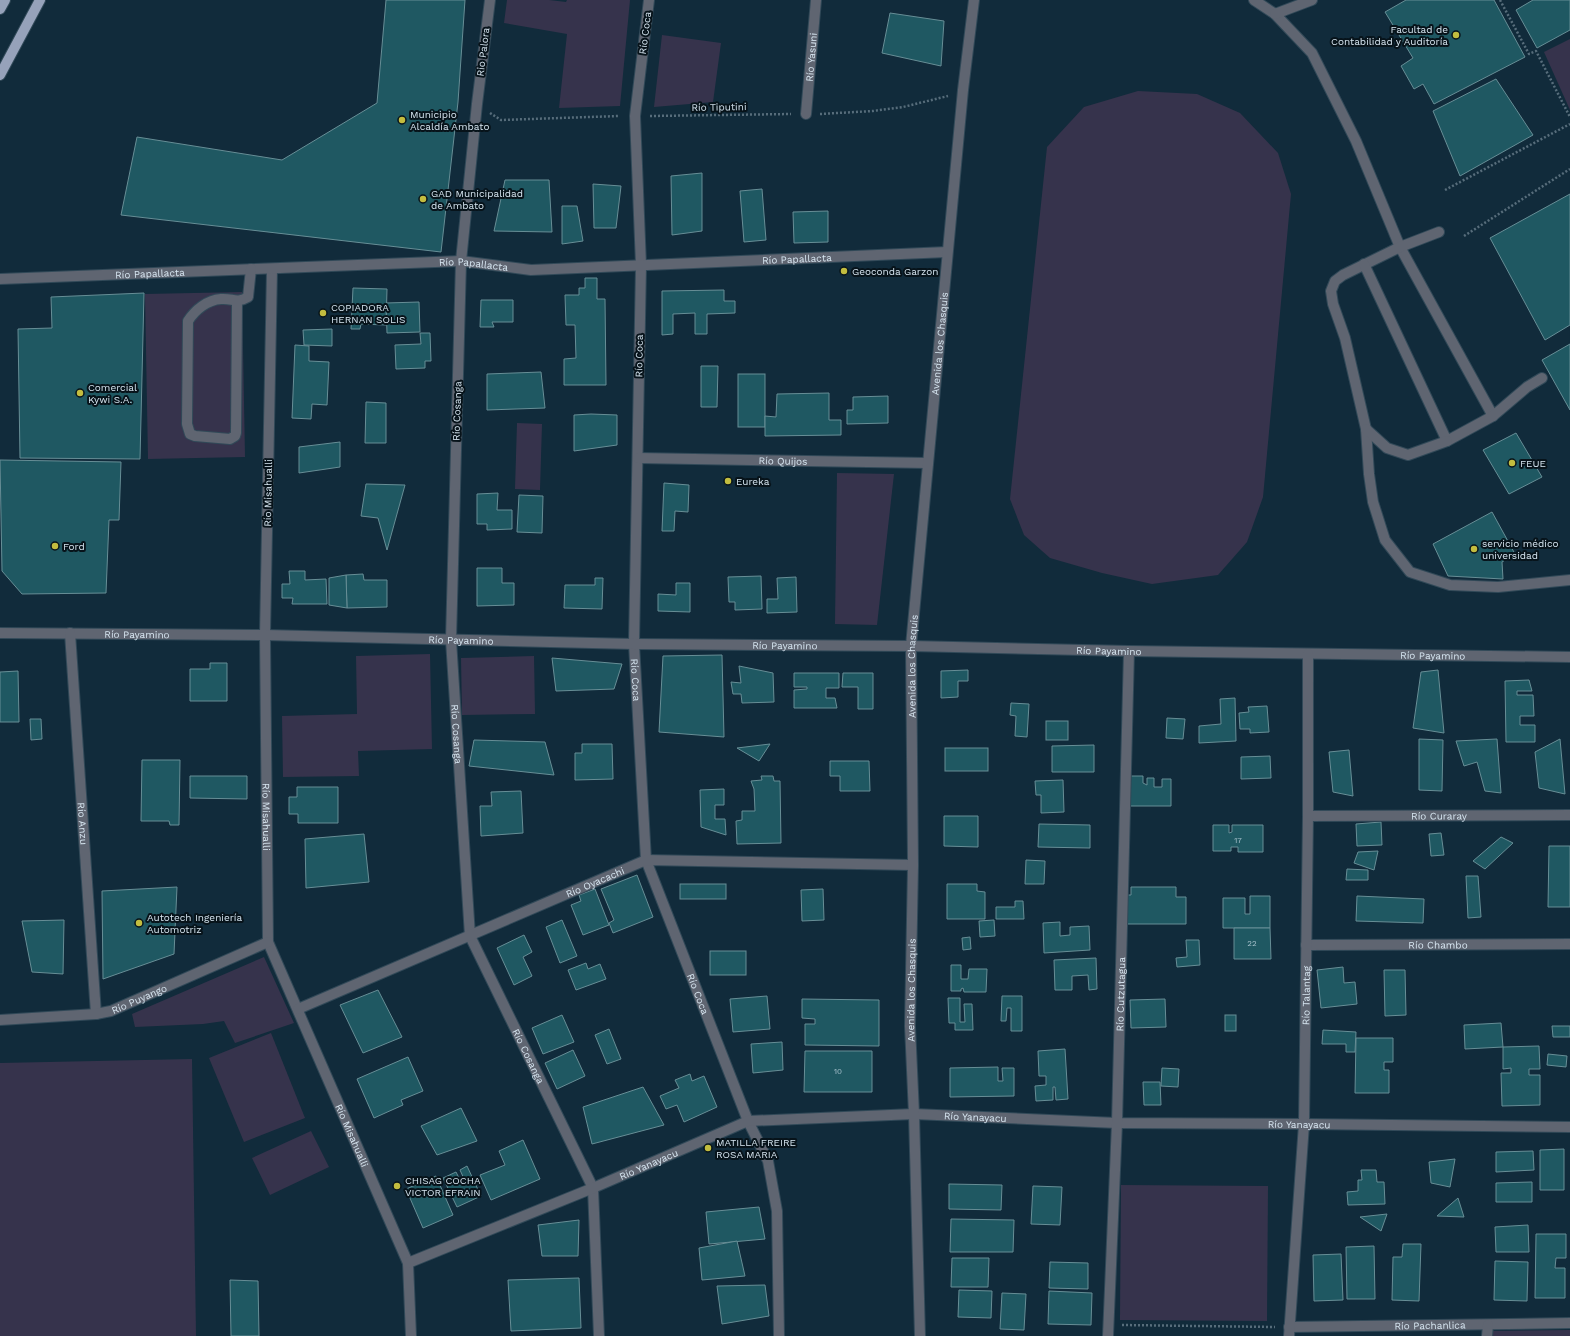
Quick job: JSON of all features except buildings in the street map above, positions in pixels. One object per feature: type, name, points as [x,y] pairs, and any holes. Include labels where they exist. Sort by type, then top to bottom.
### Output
[{"type":"main road","points":[[0,9],[5,0]]},
{"type":"main road","points":[[0,74],[40,0]]},
{"type":"street","name":"Rio Palora","points":[[477,104],[490,0]]},
{"type":"street","name":"Río Coca","points":[[649,0],[636,116],[641,265],[634,644],[646,860],[748,1121],[768,1161],[777,1211],[779,1336]]},
{"type":"street","name":"Río Yasuni","points":[[806,114],[816,0]]},
{"type":"street","name":"Avenida los Chasquis","points":[[920,1336],[910,1026],[913,865],[911,646],[947,252],[963,90],[974,0]]},
{"type":"street","points":[[1254,0],[1275,14],[1312,54],[1356,141],[1400,247],[1493,416]]},
{"type":"street","points":[[1275,14],[1312,0]]},
{"type":"street","name":"Río Cosanga","points":[[477,104],[461,261],[451,640],[470,936],[593,1188],[598,1336]]},
{"type":"street","points":[[1439,232],[1400,247],[1364,264],[1335,281],[1331,291],[1333,304],[1345,338],[1366,429],[1369,474],[1373,502],[1384,540],[1410,572],[1450,585],[1498,588],[1570,580]]},
{"type":"street","name":"Río Papallacta","points":[[0,279],[461,261],[531,270],[947,252]]},
{"type":"street","points":[[1364,264],[1447,441]]},
{"type":"street","name":"Río Misahualli","points":[[272,268],[265,635],[268,942],[408,1263],[411,1336]]},
{"type":"street","points":[[237,302],[236,433],[235,436],[230,439],[195,436],[190,434],[187,424],[188,321],[194,312],[209,302],[222,299],[237,302],[248,297],[251,269]]},
{"type":"street","points":[[1366,429],[1387,448],[1408,455],[1447,441],[1493,416],[1527,387],[1542,378]]},
{"type":"street","name":"Río Quijos","points":[[638,458],[928,463]]},
{"type":"street","name":"Río Payamino","points":[[0,632],[265,635],[634,644],[911,646],[1308,654],[1570,657]]},
{"type":"street","name":"Río Anzu","points":[[70,633],[96,1014]]},
{"type":"street","name":"Río Cutzutagua","points":[[1108,1336],[1118,1123],[1129,651]]},
{"type":"street","name":"Río Talantag","points":[[1289,1332],[1304,1124],[1308,816],[1308,654]]},
{"type":"street","name":"Río Curaray","points":[[1308,816],[1570,815]]},
{"type":"street","name":"Río Oyacachi","points":[[298,1009],[646,860],[913,865]]},
{"type":"street","name":"Río Puyango","points":[[0,1020],[96,1014],[111,1011],[268,942]]},
{"type":"street","name":"Río Chambo","points":[[1306,945],[1570,944]]},
{"type":"street","name":"Río Yanayacu","points":[[408,1263],[593,1188],[748,1121],[914,1114],[1118,1123],[1570,1127]]},
{"type":"street","name":"Río Pachanlica","points":[[1289,1332],[1570,1323]]},
{"type":"street","points":[[1487,1336],[1488,1325]]},
{"type":"path","points":[[1500,0],[1529,54],[1536,51],[1570,117]]},
{"type":"path","name":"Río Tiputini","points":[[477,104],[501,120],[636,116],[806,114],[873,111],[903,107],[944,98],[963,90]]},
{"type":"path","points":[[1445,190],[1570,124]]},
{"type":"path","points":[[1464,236],[1570,169]]},
{"type":"path","points":[[1108,1325],[1289,1332]]},
{"type":"shaded area","points":[[507,0],[549,0],[566,2],[567,0],[630,0],[620,106],[559,108],[567,34],[504,23]]},
{"type":"shaded area","points":[[662,35],[721,43],[713,102],[654,107]]},
{"type":"shaded area","points":[[1570,39],[1570,110],[1544,52]]},
{"type":"shaded area","points":[[1138,91],[1197,94],[1240,113],[1278,153],[1291,194],[1263,497],[1247,542],[1218,575],[1152,584],[1102,573],[1050,558],[1024,535],[1010,499],[1047,147],[1084,107]]},
{"type":"shaded area","points":[[242,292],[245,457],[148,459],[145,294]]},
{"type":"shaded area","points":[[517,423],[542,424],[540,490],[515,489]]},
{"type":"shaded area","points":[[837,473],[894,474],[877,625],[835,624]]},
{"type":"shaded area","points":[[430,654],[432,749],[358,751],[359,776],[283,777],[282,716],[357,714],[356,656]]},
{"type":"shaded area","points":[[534,656],[535,714],[462,715],[461,658]]},
{"type":"shaded area","points":[[264,957],[294,1023],[235,1043],[224,1021],[203,1024],[135,1027],[132,1014]]},
{"type":"shaded area","points":[[271,1033],[305,1118],[244,1142],[209,1058]]},
{"type":"shaded area","points":[[192,1059],[196,1336],[0,1336],[0,1063]]},
{"type":"shaded area","points":[[311,1131],[329,1167],[270,1195],[252,1158]]},
{"type":"shaded area","points":[[1121,1185],[1268,1186],[1267,1321],[1120,1320]]},
{"type":"shaded area","points":[[1570,1330],[1570,1336],[1493,1336],[1493,1331]]},
{"type":"place","name":"Facultad de Contabilidad y Auditoría","points":[[1456,35]]},
{"type":"place","name":"Municipio Alcaldía Ambato","points":[[402,120]]},
{"type":"place","name":"GAD Municipalidad de Ambato","points":[[423,199]]},
{"type":"place","name":"Geoconda Garzon","points":[[844,271]]},
{"type":"place","name":"COPIADORA HERNAN SOLIS","points":[[323,313]]},
{"type":"place","name":"Comercial Kywi S.A.","points":[[80,393]]},
{"type":"place","name":"FEUE","points":[[1512,463]]},
{"type":"place","name":"Eureka","points":[[728,481]]},
{"type":"place","name":"Ford","points":[[55,546]]},
{"type":"place","name":"servicio médico universidad","points":[[1474,549]]},
{"type":"place","name":"Autotech Ingeniería Automotriz","points":[[139,923]]},
{"type":"place","name":"MATILLA FREIRE ROSA MARIA","points":[[708,1148]]},
{"type":"place","name":"CHISAG COCHA VICTOR EFRAIN","points":[[397,1186]]}]
